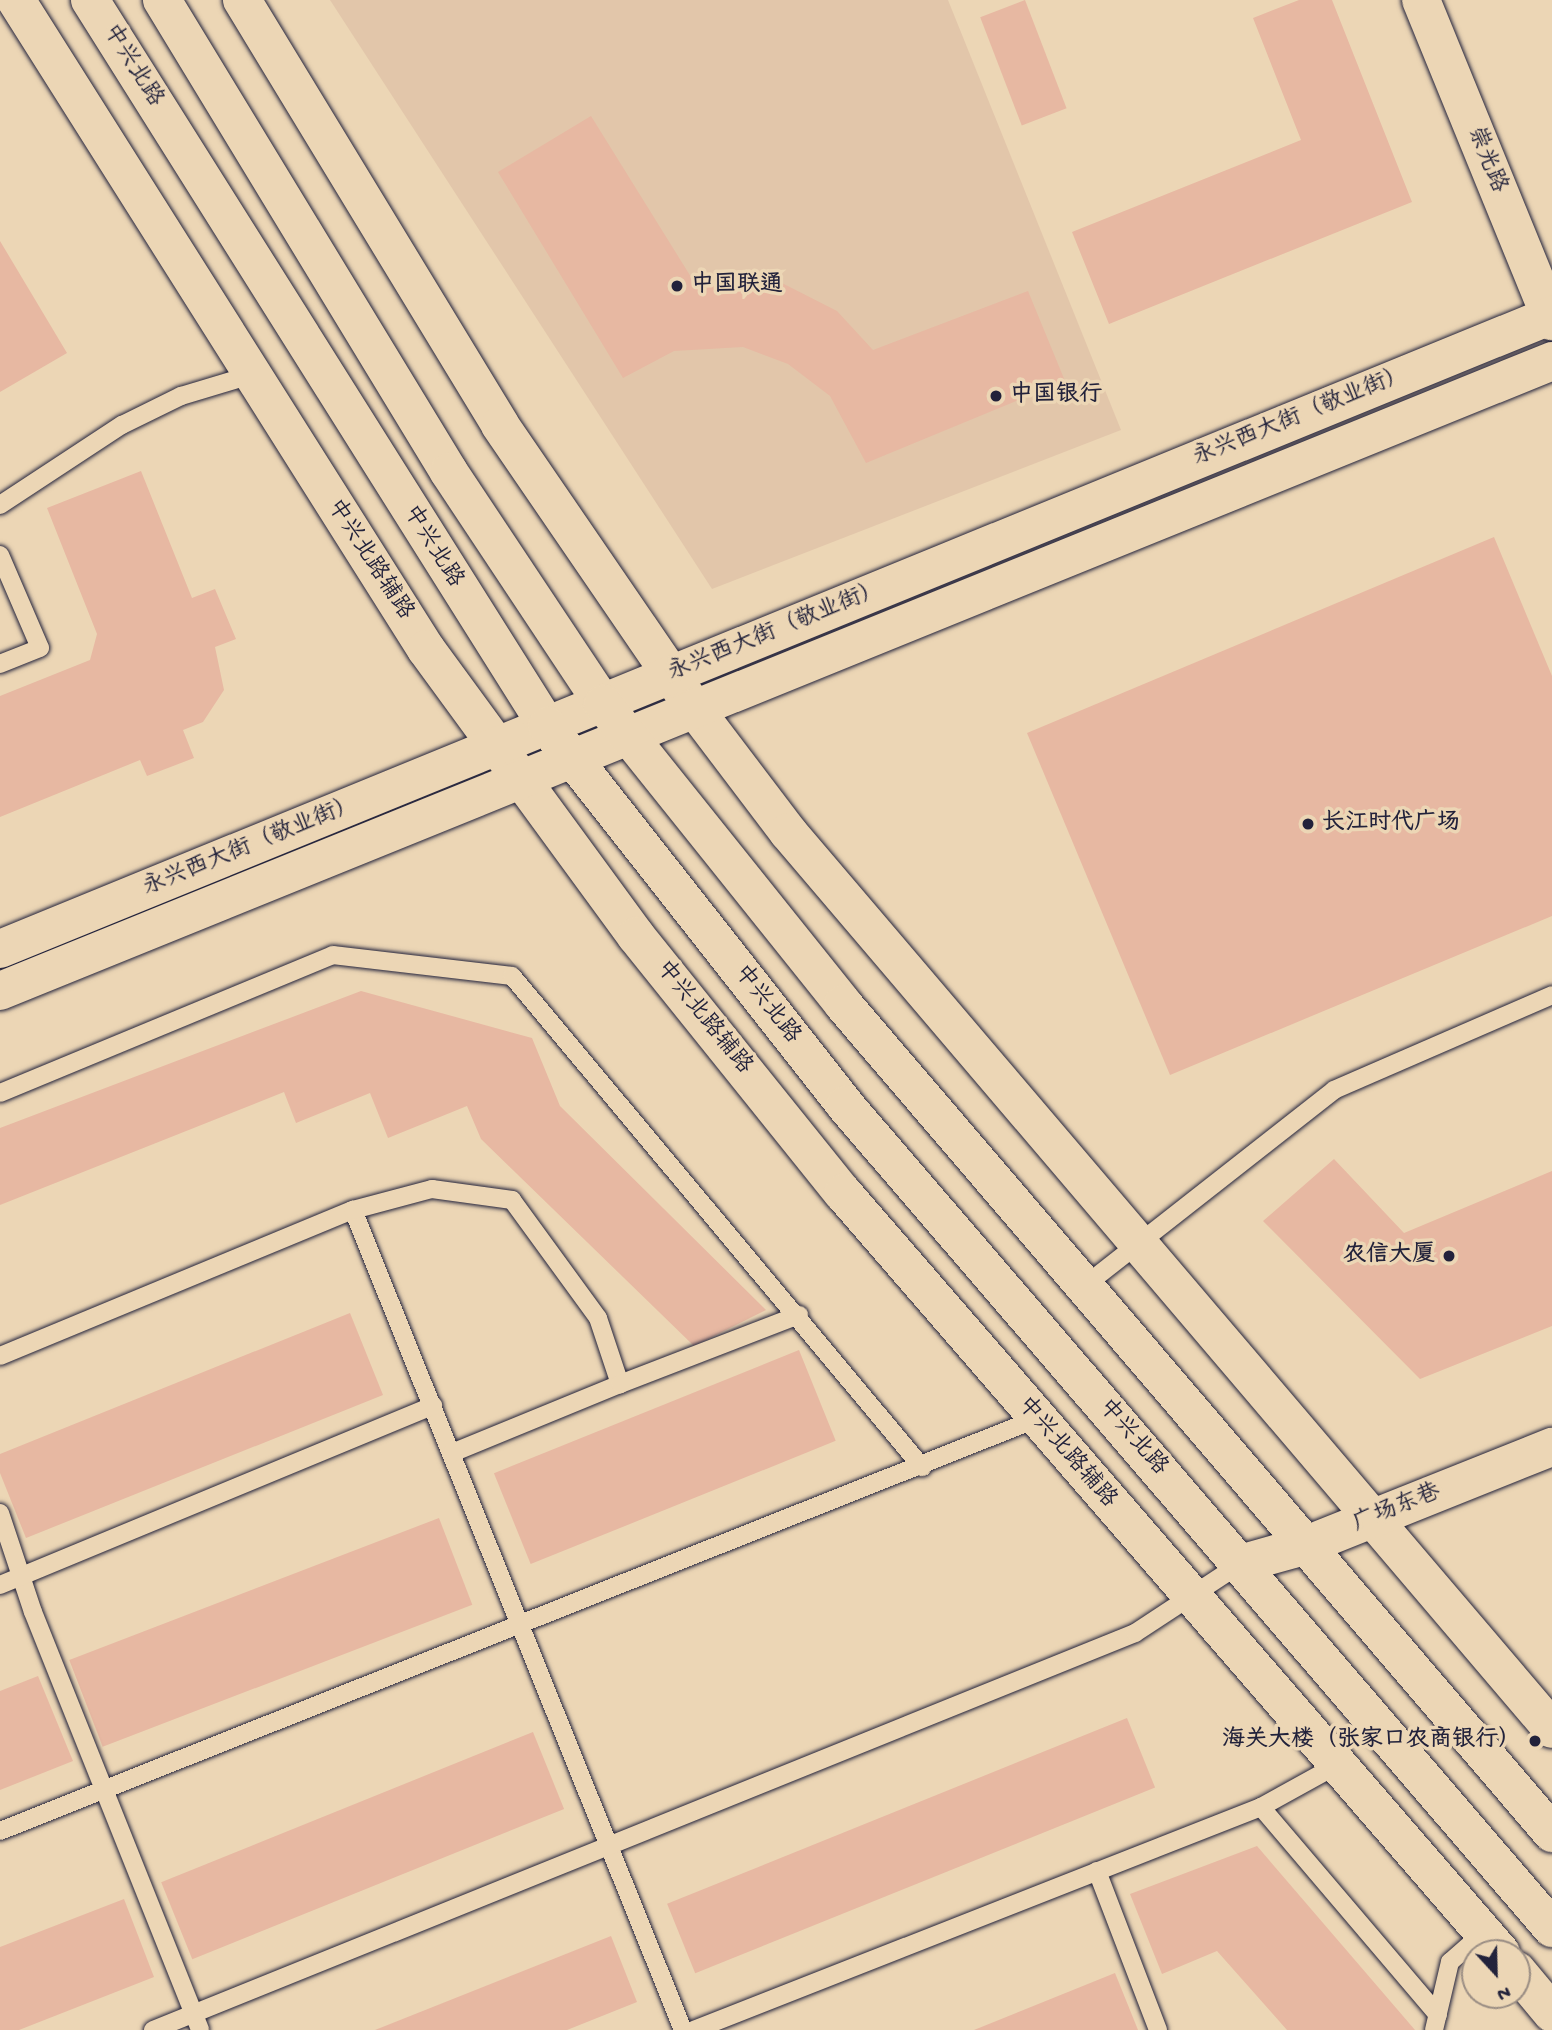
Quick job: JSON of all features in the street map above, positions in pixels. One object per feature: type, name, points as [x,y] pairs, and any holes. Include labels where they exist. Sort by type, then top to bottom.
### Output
[{"type":"main road","name":"中兴北路辅路","points":[[16,0],[251,375],[494,748],[843,1193],[1488,1939]]},
{"type":"main road","name":"中兴北路","points":[[90,0],[547,726],[845,1105],[1552,1928]]},
{"type":"main road","points":[[162,0],[449,472],[603,704],[843,1004],[1552,1833]]},
{"type":"main road","points":[[242,0],[500,425],[694,708],[788,832],[1552,1729]]},
{"type":"main road","name":"崇光路","points":[[1421,0],[1551,317]]},
{"type":"main road","name":"永兴西大街（敬业街）","points":[[0,949],[1551,317]]},
{"type":"main road","name":"永兴西大街（敬业街）","points":[[0,991],[1552,361]]},
{"type":"main road","name":"广场东巷","points":[[1240,1564],[1304,1546],[1552,1447]]},
{"type":"main road","points":[[1531,1988],[1552,2013]]},
{"type":"lane","points":[[0,505],[122,425],[181,396],[251,375]]},
{"type":"lane","points":[[0,555],[40,648],[0,664]]},
{"type":"lane","points":[[0,1093],[333,955],[513,976],[799,1315],[922,1467]]},
{"type":"lane","points":[[1083,1287],[1334,1090],[1552,995]]},
{"type":"lane","points":[[0,1356],[354,1210],[432,1189],[512,1200],[598,1318],[620,1384]]},
{"type":"lane","points":[[354,1210],[683,2030]]},
{"type":"lane","points":[[452,1452],[799,1315]]},
{"type":"lane","points":[[0,1585],[433,1406]]},
{"type":"lane","points":[[0,1831],[520,1623],[922,1467],[1036,1419]]},
{"type":"lane","points":[[0,1513],[103,1790],[197,2022]]},
{"type":"lane","points":[[153,2030],[197,2022],[609,1844],[1135,1633],[1240,1564]]},
{"type":"lane","points":[[694,2030],[1261,1807],[1336,1765]]},
{"type":"lane","points":[[1261,1807],[1436,2023]]},
{"type":"lane","points":[[1097,1871],[1158,2030]]},
{"type":"lane","points":[[1436,2023],[1450,1962],[1461,1957]]},
{"type":"shaded area","points":[[330,0],[948,0],[1121,430],[712,589]]},
{"type":"building","points":[[1025,0],[1067,108],[1022,125],[980,17]]},
{"type":"building","points":[[1299,0],[1332,0],[1412,202],[1109,324],[1072,232],[1301,140],[1253,18]]},
{"type":"building","name":"中国联通","points":[[591,116],[691,277],[778,281],[837,311],[873,350],[1028,291],[1065,381],[866,463],[830,396],[788,364],[743,347],[674,351],[623,378],[498,172]]},
{"type":"building","points":[[0,241],[67,353],[0,392]]},
{"type":"building","points":[[141,471],[192,598],[215,589],[236,639],[215,647],[224,690],[203,722],[183,730],[194,758],[147,776],[140,760],[0,817],[0,696],[90,660],[97,634],[47,508]]},
{"type":"building","name":"长江时代广场","points":[[1494,537],[1552,676],[1552,916],[1170,1075],[1027,733]]},
{"type":"building","points":[[361,991],[532,1038],[560,1106],[766,1310],[694,1346],[481,1139],[467,1106],[388,1138],[370,1093],[296,1123],[284,1092],[0,1205],[0,1128]]},
{"type":"building","points":[[1334,1159],[1404,1233],[1552,1171],[1552,1326],[1420,1379],[1263,1221]]},
{"type":"building","points":[[350,1313],[383,1395],[26,1538],[0,1473],[0,1454]]},
{"type":"building","points":[[799,1350],[836,1441],[531,1564],[494,1473]]},
{"type":"building","points":[[439,1518],[472,1605],[103,1747],[69,1660]]},
{"type":"building","points":[[38,1676],[73,1761],[0,1790],[0,1691]]},
{"type":"building","points":[[1127,1718],[1155,1788],[695,1973],[667,1904]]},
{"type":"building","points":[[533,1732],[564,1809],[192,1959],[161,1882]]},
{"type":"building","points":[[1257,1846],[1415,2030],[1287,2030],[1217,1951],[1162,1974],[1130,1894]]},
{"type":"building","points":[[124,1899],[154,1977],[19,2030],[0,2030],[0,1947]]},
{"type":"building","points":[[611,1936],[637,2002],[567,2030],[375,2030]]},
{"type":"building","points":[[1115,1973],[1138,2030],[974,2030]]},
{"type":"place","name":"中国联通","points":[[677,286]]},
{"type":"place","name":"中国银行","points":[[996,396]]},
{"type":"place","name":"长江时代广场","points":[[1308,824]]},
{"type":"place","name":"农信大厦","points":[[1449,1256]]},
{"type":"place","name":"海关大楼（张家口农商银行）","points":[[1535,1741]]}]
